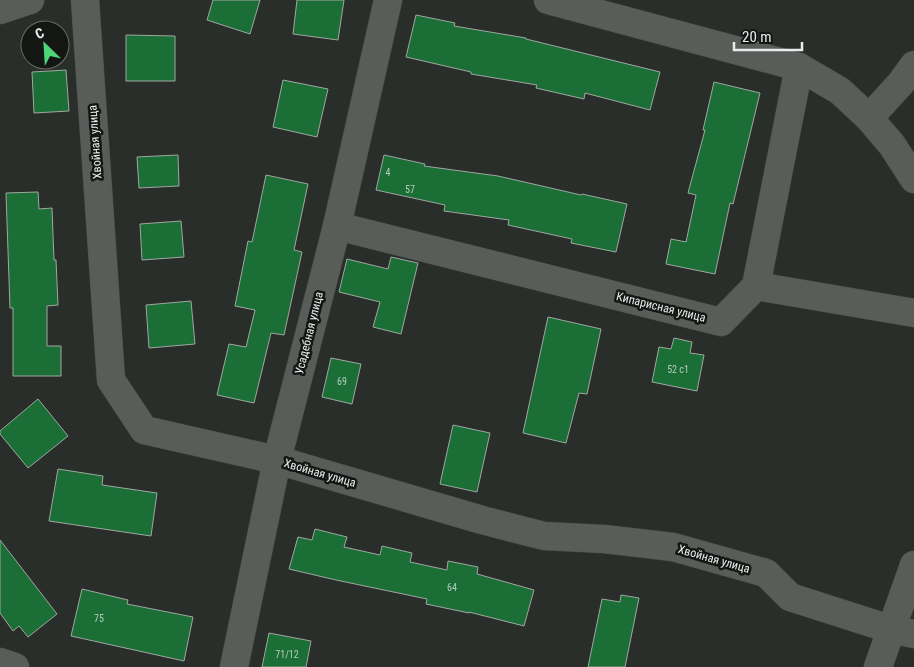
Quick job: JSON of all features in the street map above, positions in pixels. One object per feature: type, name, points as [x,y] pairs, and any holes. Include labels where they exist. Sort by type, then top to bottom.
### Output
[{"type":"street","points":[[0,10],[30,0]]},
{"type":"street","name":"Хвойная улица","points":[[85,0],[111,380],[144,430],[277,460],[482,520],[544,536],[604,539],[673,547],[766,573],[790,597],[902,631]]},
{"type":"street","name":"Усадебная улица","points":[[234,667],[277,460],[337,226],[388,0]]},
{"type":"street","points":[[548,0],[800,67],[840,91],[869,118],[892,145],[914,179]]},
{"type":"street","points":[[800,67],[756,286],[914,313]]},
{"type":"street","points":[[869,118],[910,78]]},
{"type":"street","name":"Кипарисная улица","points":[[337,226],[720,322],[756,286]]},
{"type":"street","points":[[878,667],[902,631],[914,566]]},
{"type":"street","points":[[0,662],[15,667]]},
{"type":"building","points":[[213,0],[260,0],[250,34],[207,20]]},
{"type":"building","points":[[297,0],[344,0],[338,40],[293,34]]},
{"type":"building","points":[[416,15],[455,23],[454,26],[526,38],[660,72],[650,110],[585,93],[584,99],[536,88],[537,85],[471,74],[471,72],[406,57]]},
{"type":"building","points":[[126,35],[175,36],[175,81],[126,81]]},
{"type":"building","points":[[66,70],[69,111],[34,113],[32,72]]},
{"type":"building","points":[[283,80],[328,89],[317,137],[273,127]]},
{"type":"building","points":[[714,82],[760,93],[733,204],[730,203],[715,274],[666,264],[671,239],[686,242],[696,195],[688,193],[705,130],[703,130]]},
{"type":"building","points":[[178,155],[179,186],[139,188],[137,157]]},
{"type":"building","points":[[384,155],[425,164],[424,166],[498,176],[627,204],[616,252],[571,243],[572,239],[508,225],[509,220],[444,211],[445,205],[376,190]]},
{"type":"building","points":[[266,175],[308,184],[294,250],[302,252],[284,335],[271,333],[254,403],[217,395],[229,344],[246,347],[255,310],[235,306],[248,241],[252,242]]},
{"type":"building","points":[[38,192],[39,209],[52,208],[58,305],[47,306],[47,346],[61,346],[61,376],[13,376],[13,308],[10,308],[6,193]]},
{"type":"building","points":[[181,221],[184,257],[142,260],[140,224]]},
{"type":"building","points":[[391,257],[418,263],[401,334],[373,327],[380,302],[339,292],[347,259],[388,269]]},
{"type":"building","points":[[191,301],[195,344],[149,348],[146,305]]},
{"type":"building","points":[[548,317],[601,329],[587,394],[579,393],[566,443],[523,433]]},
{"type":"building","points":[[674,338],[692,342],[690,353],[704,355],[697,391],[652,382],[659,347],[671,349]]},
{"type":"building","points":[[331,358],[361,364],[352,404],[322,397]]},
{"type":"building","points":[[38,399],[68,436],[28,468],[0,434],[0,431]]},
{"type":"building","points":[[453,425],[490,433],[477,492],[440,484]]},
{"type":"building","points":[[58,469],[103,476],[102,485],[157,493],[151,536],[49,521]]},
{"type":"building","points":[[315,529],[347,537],[344,547],[380,555],[382,546],[412,553],[410,562],[447,570],[448,561],[478,567],[477,574],[534,590],[524,626],[469,612],[426,604],[427,599],[289,569],[298,537],[312,540]]},
{"type":"building","points":[[0,540],[57,614],[28,637],[19,626],[13,631],[0,613]]},
{"type":"building","points":[[82,589],[128,600],[127,604],[193,617],[184,661],[71,636]]},
{"type":"building","points":[[621,595],[639,598],[625,667],[588,667],[602,599],[620,602]]},
{"type":"building","points":[[269,633],[311,641],[306,667],[262,667]]}]
